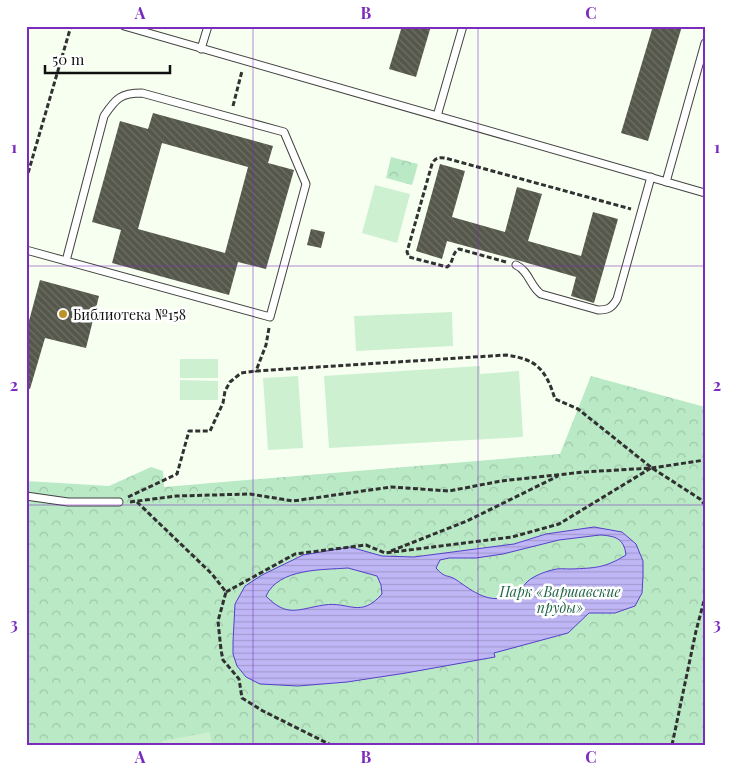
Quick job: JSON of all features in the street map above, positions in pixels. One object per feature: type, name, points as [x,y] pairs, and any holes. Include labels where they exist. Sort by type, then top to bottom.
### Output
[{"type":"lane","points":[[124,26],[705,193]]},
{"type":"lane","points":[[201,48],[208,26]]},
{"type":"lane","points":[[437,116],[463,26]]},
{"type":"lane","points":[[666,182],[705,43]]},
{"type":"lane","points":[[26,250],[66,261],[270,317],[306,184],[284,132],[142,93],[130,93],[114,102],[104,116],[66,261]]},
{"type":"lane","points":[[516,265],[526,272],[535,288],[541,294],[598,310],[607,310],[613,306],[617,299],[651,177]]},
{"type":"lane","points":[[26,496],[68,502],[119,502]]},
{"type":"path","points":[[26,180],[70,26]]},
{"type":"path","points":[[230,117],[245,61]]},
{"type":"path","points":[[516,265],[459,250],[454,253],[450,266],[447,268],[409,257],[408,252],[434,160],[445,158],[641,212]]},
{"type":"path","points":[[256,371],[266,345],[270,317]]},
{"type":"path","points":[[119,502],[178,474],[189,431],[210,431],[223,403],[225,391],[230,382],[241,373],[506,355],[532,362],[549,380],[555,399],[578,410],[652,468],[700,499],[705,505]]},
{"type":"path","points":[[119,502],[137,502],[176,496],[250,494],[293,501],[391,487],[449,491],[501,481],[560,474],[652,468],[705,460]]},
{"type":"path","points":[[331,745],[263,711],[242,698],[239,680],[223,660],[221,650],[218,621],[226,592],[295,554],[366,545],[386,553],[512,537],[559,524],[652,468]]},
{"type":"path","points":[[386,553],[467,521],[560,474]]},
{"type":"path","points":[[137,502],[212,574],[226,592]]},
{"type":"path","points":[[672,745],[705,597]]},
{"type":"green space","points":[[391,157],[418,164],[412,185],[386,178]]},
{"type":"green space","points":[[375,185],[410,194],[397,243],[362,233]]},
{"type":"green space","points":[[452,312],[453,346],[356,351],[354,316]]},
{"type":"green space","points":[[180,359],[218,359],[218,378],[180,378]]},
{"type":"green space","points":[[480,366],[480,374],[519,371],[523,437],[329,448],[324,376]]},
{"type":"green space","points":[[298,376],[303,448],[268,450],[263,378]]},
{"type":"green space","name":"Парк «Варшавские пруды»","points":[[591,376],[705,407],[705,745],[26,745],[26,481],[109,486],[151,467],[163,471],[164,487],[560,454]]},
{"type":"green space","points":[[180,380],[218,381],[218,400],[180,400]]},
{"type":"green space","points":[[210,732],[212,745],[163,745],[162,741]]},
{"type":"shaded area","points":[[594,527],[622,532],[636,544],[643,561],[642,593],[635,606],[615,613],[589,613],[568,633],[494,653],[495,657],[347,682],[298,686],[260,684],[246,677],[237,666],[233,654],[235,604],[245,586],[262,575],[303,555],[350,547],[382,556],[414,557],[514,544],[546,534]],"holes":[[[600,535],[614,537],[621,541],[626,555],[612,563],[600,566],[557,569],[546,572],[530,579],[516,593],[497,599],[476,593],[455,579],[444,575],[436,568],[440,560],[449,558],[476,558],[503,554],[559,540]],[[348,568],[377,576],[382,594],[367,606],[354,607],[333,604],[300,610],[287,610],[273,603],[266,596],[272,587],[291,575],[314,570]]]},
{"type":"building","points":[[402,26],[431,26],[416,77],[389,69]]},
{"type":"building","points":[[653,26],[682,26],[648,141],[621,133]]},
{"type":"building","points":[[153,113],[273,146],[268,163],[294,170],[266,269],[238,262],[229,295],[112,263],[121,230],[92,222],[120,121],[148,129]],"holes":[[[162,143],[248,167],[225,253],[138,229]]]},
{"type":"building","points":[[440,164],[465,171],[452,217],[505,232],[517,187],[542,194],[528,241],[581,256],[593,212],[618,219],[594,303],[571,296],[576,277],[447,241],[442,259],[416,251]]},
{"type":"building","points":[[311,229],[325,232],[321,248],[307,245]]},
{"type":"building","points":[[40,280],[99,296],[86,348],[45,338],[30,389],[26,388],[26,332]]},
{"type":"place","name":"Библиотека №158","points":[[63,314]]}]
